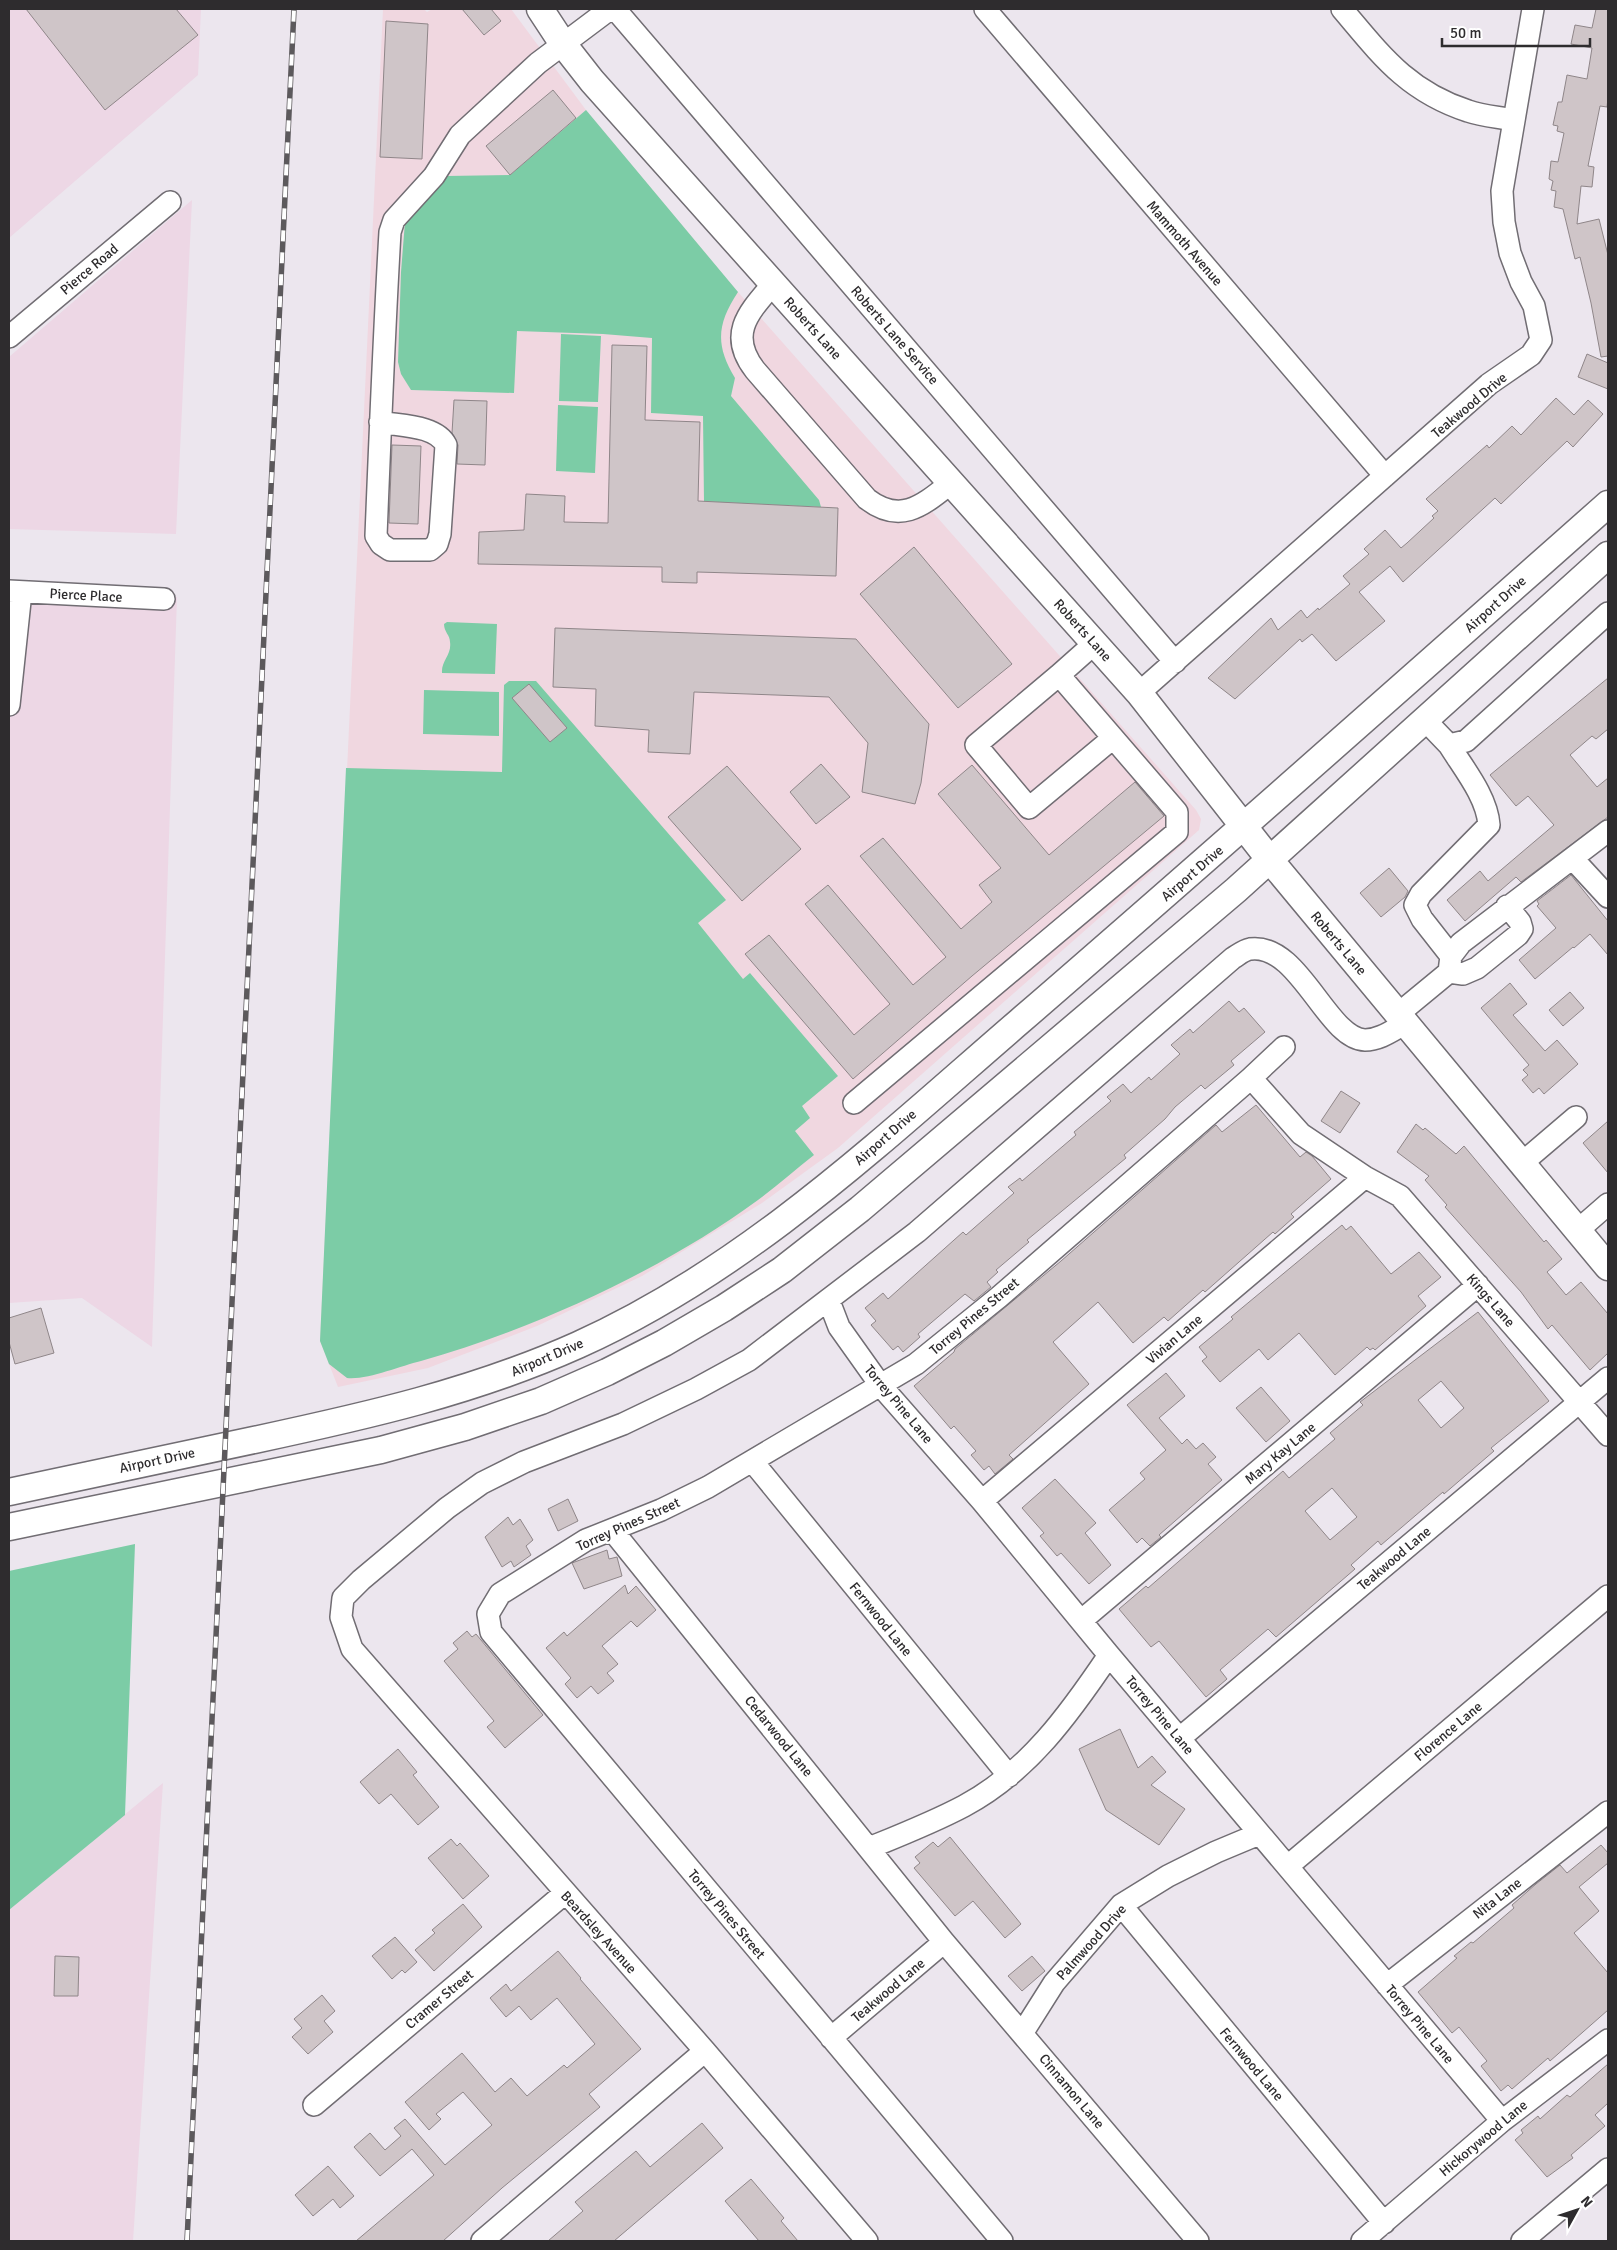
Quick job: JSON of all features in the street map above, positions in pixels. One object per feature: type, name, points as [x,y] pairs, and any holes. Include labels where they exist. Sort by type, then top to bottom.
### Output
[{"type":"main road","name":"Roberts Lane","points":[[540,9],[563,44],[592,81],[1139,693],[1270,860],[1608,1266]]},
{"type":"main road","name":"Airport Drive","points":[[9,1492],[356,1418],[423,1401],[522,1368],[582,1343],[638,1315],[714,1270],[808,1203],[1244,826],[1608,504]]},
{"type":"main road","points":[[9,1527],[415,1442],[514,1411],[574,1387],[635,1358],[745,1295],[820,1241],[1270,860],[1608,555]]},
{"type":"street","points":[[380,422],[433,432],[442,438],[446,445],[440,534],[437,544],[430,550],[390,550],[381,544],[376,536],[380,422],[390,232],[394,220],[434,176],[460,135],[538,63],[610,9]]},
{"type":"street","name":"Roberts Lane Service","points":[[615,9],[1175,662]]},
{"type":"street","name":"Mammoth Avenue","points":[[985,9],[1385,476]]},
{"type":"street","points":[[1342,9],[1391,66],[1415,86],[1440,100],[1469,112],[1513,120]]},
{"type":"street","name":"Teakwood Drive","points":[[1139,693],[1489,384],[1531,355],[1541,340],[1534,306],[1521,282],[1513,260],[1504,222],[1502,191],[1533,9]]},
{"type":"street","name":"Pierce Road","points":[[9,337],[170,202]]},
{"type":"street","points":[[773,284],[748,312],[742,341],[744,353],[755,370],[867,500],[884,510],[906,511],[926,503],[952,483]]},
{"type":"street","points":[[9,705],[15,591]]},
{"type":"street","name":"Pierce Place","points":[[15,591],[164,599]]},
{"type":"street","points":[[1448,745],[1466,741],[1608,612]]},
{"type":"street","points":[[1095,644],[976,745],[1029,808],[1113,738]]},
{"type":"street","points":[[854,1103],[1177,832],[1177,812],[1059,675]]},
{"type":"street","points":[[1425,720],[1448,745],[1469,777],[1488,813],[1489,825],[1421,894],[1416,905],[1422,919],[1450,964],[1463,974],[1477,968],[1518,935],[1522,929],[1520,922],[1507,906]]},
{"type":"street","points":[[828,1301],[917,1232],[1233,958],[1248,949],[1262,949],[1272,952],[1291,966],[1346,1033],[1362,1040],[1377,1039],[1402,1018],[1450,964],[1461,943],[1507,906],[1573,859],[1608,830]]},
{"type":"street","points":[[1573,859],[1608,896]]},
{"type":"street","name":"Torrey Pines Street","points":[[1002,2241],[491,1632],[488,1614],[500,1594],[586,1540],[668,1507],[753,1462],[916,1364],[999,1297],[1251,1078],[1284,1047]]},
{"type":"street","points":[[1251,1078],[1301,1134],[1365,1177]]},
{"type":"street","points":[[1522,1163],[1576,1117]]},
{"type":"street","name":"Kings Lane","points":[[1365,1177],[1400,1196],[1608,1435]]},
{"type":"street","name":"Vivian Lane","points":[[982,1500],[1365,1177]]},
{"type":"street","points":[[1577,1231],[1608,1204]]},
{"type":"street","name":"Mary Kay Lane","points":[[1082,1620],[1478,1285]]},
{"type":"street","name":"Torrey Pine Lane","points":[[828,1301],[839,1327],[881,1386],[982,1500],[1082,1620],[1109,1656],[1502,2121]]},
{"type":"street","name":"Beardsley Avenue","points":[[828,1301],[749,1360],[696,1390],[623,1424],[524,1462],[482,1483],[447,1508],[361,1580],[343,1598],[341,1617],[352,1650],[705,2051],[867,2241]]},
{"type":"street","name":"Teakwood Lane","points":[[1180,1738],[1608,1378]]},
{"type":"street","name":"Fernwood Lane","points":[[753,1462],[1009,1776]]},
{"type":"street","name":"Cedarwood Lane","points":[[612,1530],[944,1942]]},
{"type":"street","name":"Florence Lane","points":[[1288,1866],[1608,1596]]},
{"type":"street","points":[[870,1848],[965,1806],[1009,1776],[1039,1748],[1072,1710],[1109,1656]]},
{"type":"street","name":"Nita Lane","points":[[1387,1985],[1608,1812]]},
{"type":"street","name":"Palmwood Drive","points":[[1023,2032],[1054,1983],[1086,1943],[1121,1905],[1168,1876],[1216,1852],[1259,1834]]},
{"type":"street","name":"Cramer Street","points":[[314,2105],[565,1893]]},
{"type":"street","name":"Fernwood Lane","points":[[1121,1905],[1384,2223]]},
{"type":"street","name":"Teakwood Lane","points":[[831,2038],[944,1942]]},
{"type":"street","name":"Cinnamon Lane","points":[[944,1942],[1023,2032],[1198,2241]]},
{"type":"street","name":"Hickorywood Lane","points":[[1362,2241],[1502,2121],[1608,2040]]},
{"type":"street","points":[[482,2241],[705,2051]]},
{"type":"street","points":[[1522,2241],[1606,2176]]},
{"type":"shaded area","points":[[9,9],[201,9],[198,75],[9,238]]},
{"type":"shaded area","points":[[383,9],[424,9],[427,12],[432,9],[511,9],[586,110],[738,292],[1196,810],[1201,819],[1199,830],[838,1148],[762,1203],[642,1276],[537,1326],[428,1368],[338,1387],[320,1341]]},
{"type":"shaded area","points":[[192,200],[176,534],[9,529],[9,357]]},
{"type":"shaded area","points":[[9,592],[177,597],[152,1347],[82,1298],[9,1303]]},
{"type":"shaded area","points":[[163,1783],[133,2241],[9,2241],[9,1910]]},
{"type":"green space","points":[[586,110],[738,292],[726,314],[721,335],[724,355],[735,378],[731,396],[819,500],[821,507],[704,502],[703,416],[651,413],[652,338],[517,331],[514,393],[411,390],[401,374],[398,362],[405,222],[446,176],[510,175]]},
{"type":"green space","points":[[561,334],[601,336],[598,402],[559,401]]},
{"type":"green space","points":[[558,405],[598,407],[595,473],[556,471]]},
{"type":"green space","points":[[447,622],[497,624],[495,674],[442,673],[450,647],[450,640],[444,627],[444,624]]},
{"type":"green space","points":[[509,681],[536,681],[726,900],[698,923],[743,979],[750,973],[838,1076],[802,1106],[810,1118],[795,1131],[814,1155],[758,1200],[721,1226],[681,1250],[596,1295],[508,1332],[464,1348],[384,1372],[364,1377],[347,1378],[329,1364],[320,1341],[346,768],[502,772],[504,685]]},
{"type":"green space","points":[[424,690],[499,692],[499,736],[423,734]]},
{"type":"green space","points":[[135,1544],[125,1815],[9,1910],[9,1571]]},
{"type":"building","points":[[26,9],[176,9],[198,35],[105,110]]},
{"type":"building","points":[[462,9],[491,9],[501,21],[484,35]]},
{"type":"building","points":[[1596,9],[1608,9],[1608,98],[1607,107],[1600,106],[1588,166],[1594,167],[1592,187],[1581,186],[1577,224],[1599,219],[1608,255],[1608,356],[1601,357],[1580,257],[1575,259],[1563,209],[1554,207],[1556,191],[1551,190],[1553,181],[1549,179],[1551,161],[1558,162],[1564,133],[1557,131],[1558,126],[1553,125],[1558,102],[1562,102],[1567,75],[1587,79],[1592,48],[1571,44],[1575,25],[1592,28]]},
{"type":"building","points":[[386,21],[428,24],[422,159],[380,157]]},
{"type":"building","points":[[553,90],[576,118],[510,175],[486,146]]},
{"type":"building","points":[[612,345],[647,346],[645,420],[700,422],[698,501],[838,508],[836,576],[697,572],[697,583],[662,582],[662,567],[478,564],[479,532],[524,530],[526,494],[565,496],[564,522],[608,523]]},
{"type":"building","points":[[1587,354],[1608,363],[1608,389],[1578,377]]},
{"type":"building","points":[[1556,398],[1574,415],[1588,400],[1603,414],[1573,447],[1567,441],[1501,504],[1495,498],[1403,582],[1390,566],[1359,592],[1385,621],[1336,661],[1312,634],[1302,642],[1300,639],[1235,699],[1208,678],[1271,618],[1278,630],[1301,610],[1307,618],[1318,608],[1319,610],[1350,584],[1343,576],[1369,554],[1364,549],[1385,530],[1401,548],[1434,518],[1432,516],[1438,511],[1426,499],[1487,445],[1489,448],[1512,426],[1521,435]]},
{"type":"building","points":[[454,400],[487,401],[485,465],[457,464],[458,445],[452,433]]},
{"type":"building","points":[[392,445],[421,446],[418,524],[389,523]]},
{"type":"building","points":[[914,547],[1012,664],[958,708],[860,594]]},
{"type":"building","points":[[555,628],[856,639],[929,724],[921,783],[915,804],[862,792],[868,743],[829,697],[694,692],[690,754],[648,752],[649,730],[595,726],[596,689],[553,687]]},
{"type":"building","points":[[1608,678],[1608,729],[1596,739],[1592,736],[1570,755],[1597,787],[1608,778],[1608,817],[1521,882],[1516,877],[1465,921],[1447,900],[1480,871],[1488,881],[1554,825],[1528,796],[1516,806],[1490,775]]},
{"type":"building","points":[[529,684],[567,728],[550,742],[512,698]]},
{"type":"building","points":[[821,764],[850,797],[816,824],[790,792]]},
{"type":"building","points":[[972,765],[1049,855],[1135,782],[1164,816],[972,976],[853,1079],[745,954],[769,935],[854,1035],[890,1004],[805,904],[828,885],[913,985],[946,957],[860,856],[883,838],[961,929],[992,902],[979,885],[1001,868],[938,794]]},
{"type":"building","points":[[727,766],[801,849],[742,901],[668,817]]},
{"type":"building","points":[[1389,868],[1408,891],[1405,897],[1381,917],[1360,893]]},
{"type":"building","points":[[1571,875],[1608,921],[1608,955],[1590,934],[1535,979],[1519,960],[1556,928],[1537,906],[1539,904],[1537,901]]},
{"type":"building","points":[[1510,983],[1527,1004],[1513,1015],[1545,1051],[1557,1040],[1578,1064],[1544,1094],[1539,1088],[1533,1093],[1522,1080],[1528,1075],[1523,1070],[1529,1065],[1481,1008]]},
{"type":"building","points":[[1570,992],[1584,1008],[1563,1026],[1549,1010]]},
{"type":"building","points":[[1229,1001],[1239,1012],[1244,1008],[1265,1032],[1231,1061],[1234,1065],[1205,1089],[1201,1085],[1124,1155],[1126,1158],[1027,1240],[1029,1242],[996,1270],[998,1272],[987,1282],[991,1287],[974,1301],[965,1294],[918,1334],[920,1337],[903,1352],[898,1346],[893,1350],[871,1325],[876,1321],[865,1308],[883,1293],[888,1299],[963,1232],[966,1235],[1014,1193],[1008,1187],[1020,1178],[1022,1181],[1076,1135],[1074,1132],[1111,1101],[1107,1097],[1123,1084],[1131,1093],[1149,1077],[1151,1080],[1180,1054],[1171,1045],[1190,1029],[1193,1033]]},
{"type":"building","points":[[1341,1091],[1360,1103],[1340,1133],[1321,1121]]},
{"type":"building","points":[[1256,1105],[1300,1157],[1306,1152],[1312,1156],[1331,1179],[1291,1214],[1294,1217],[1275,1234],[1273,1232],[1205,1292],[1203,1290],[1168,1321],[1164,1317],[1133,1343],[1098,1302],[1053,1342],[1089,1384],[1009,1455],[1013,1459],[995,1474],[989,1466],[984,1470],[971,1455],[976,1451],[954,1426],[951,1429],[914,1386],[954,1352],[955,1349],[1061,1261],[1216,1125],[1222,1132]]},
{"type":"building","points":[[1608,1121],[1608,1173],[1583,1143]]},
{"type":"building","points":[[1416,1124],[1423,1130],[1425,1128],[1456,1154],[1464,1146],[1544,1242],[1546,1240],[1562,1259],[1547,1272],[1566,1295],[1581,1282],[1608,1314],[1608,1353],[1590,1370],[1552,1325],[1548,1329],[1521,1292],[1445,1207],[1447,1205],[1425,1180],[1429,1176],[1397,1152]]},
{"type":"building","points":[[1342,1225],[1346,1230],[1351,1226],[1391,1274],[1419,1252],[1441,1277],[1418,1296],[1426,1306],[1375,1350],[1373,1348],[1370,1350],[1367,1347],[1335,1375],[1299,1333],[1268,1360],[1259,1349],[1220,1382],[1202,1361],[1207,1357],[1199,1347],[1233,1319],[1231,1317]]},
{"type":"building","points":[[41,1308],[54,1353],[15,1364],[9,1342],[9,1318]]},
{"type":"building","points":[[1478,1312],[1549,1401],[1491,1448],[1494,1451],[1444,1494],[1443,1492],[1381,1545],[1378,1541],[1351,1565],[1355,1569],[1276,1637],[1268,1629],[1220,1670],[1227,1679],[1206,1697],[1159,1641],[1151,1647],[1119,1609],[1146,1586],[1148,1588],[1283,1471],[1289,1478],[1335,1439],[1330,1433],[1363,1405],[1360,1402]],"holes":[[[1441,1381],[1464,1408],[1441,1428],[1418,1400]],[[1332,1488],[1357,1517],[1330,1540],[1305,1511]]]},
{"type":"building","points":[[1166,1373],[1185,1396],[1159,1418],[1182,1444],[1187,1439],[1196,1449],[1203,1443],[1216,1457],[1208,1464],[1222,1480],[1159,1535],[1161,1537],[1150,1546],[1142,1538],[1137,1543],[1109,1510],[1145,1479],[1140,1473],[1166,1450],[1127,1405]]},
{"type":"building","points":[[1261,1387],[1290,1421],[1266,1442],[1236,1408]]},
{"type":"building","points":[[1055,1479],[1096,1523],[1085,1533],[1111,1565],[1089,1584],[1061,1553],[1057,1556],[1040,1536],[1044,1533],[1022,1508]]},
{"type":"building","points":[[568,1499],[578,1521],[558,1531],[548,1509]]},
{"type":"building","points":[[508,1517],[513,1525],[520,1519],[533,1540],[526,1546],[531,1555],[514,1567],[511,1561],[502,1567],[485,1537]]},
{"type":"building","points":[[607,1550],[609,1559],[617,1557],[622,1576],[584,1589],[572,1563]]},
{"type":"building","points":[[625,1585],[628,1594],[636,1586],[656,1610],[637,1627],[631,1621],[602,1646],[618,1664],[607,1673],[614,1681],[598,1694],[591,1686],[577,1698],[565,1684],[571,1678],[546,1648],[564,1632],[567,1636]]},
{"type":"building","points":[[467,1631],[472,1637],[476,1634],[543,1715],[505,1748],[487,1727],[494,1721],[444,1661],[458,1649],[453,1643]]},
{"type":"building","points":[[1120,1729],[1138,1768],[1152,1756],[1166,1772],[1151,1785],[1185,1809],[1159,1845],[1106,1810],[1079,1749]]},
{"type":"building","points":[[398,1749],[417,1772],[413,1775],[439,1807],[418,1825],[391,1794],[379,1804],[360,1782]]},
{"type":"building","points":[[950,1837],[1021,1924],[1005,1938],[973,1901],[955,1916],[914,1868],[920,1863],[915,1857],[933,1842],[938,1847]]},
{"type":"building","points":[[451,1839],[457,1846],[460,1843],[489,1876],[463,1899],[428,1858]]},
{"type":"building","points":[[1601,1845],[1608,1853],[1608,1863],[1579,1887],[1599,1911],[1574,1933],[1608,1973],[1608,2010],[1550,2061],[1548,2058],[1512,2089],[1508,2085],[1501,2091],[1481,2066],[1487,2061],[1459,2027],[1452,2033],[1418,1992],[1457,1958],[1454,1956],[1471,1942],[1473,1943],[1514,1908],[1512,1905],[1536,1884],[1560,1865],[1567,1873]]},
{"type":"building","points":[[463,1904],[482,1927],[434,1971],[415,1950],[435,1933],[432,1930]]},
{"type":"building","points":[[395,1937],[417,1962],[405,1973],[402,1970],[392,1979],[372,1956]]},
{"type":"building","points":[[558,1951],[641,2049],[589,2094],[600,2107],[502,2188],[443,2241],[356,2241],[434,2175],[412,2149],[380,2176],[354,2147],[370,2133],[385,2150],[401,2136],[394,2128],[405,2119],[445,2165],[492,2125],[463,2092],[436,2114],[441,2119],[429,2130],[405,2102],[462,2053],[495,2092],[511,2078],[527,2096],[564,2065],[567,2068],[595,2044],[557,1998],[531,2020],[519,2006],[506,2017],[490,1998],[506,1984],[511,1991]]},
{"type":"building","points":[[55,1956],[79,1957],[78,1996],[54,1996]]},
{"type":"building","points":[[1032,1956],[1045,1971],[1022,1991],[1008,1976]]},
{"type":"building","points":[[322,1995],[335,2011],[324,2021],[333,2032],[308,2054],[292,2037],[302,2028],[294,2019]]},
{"type":"building","points":[[1608,2064],[1608,2103],[1595,2115],[1605,2126],[1571,2155],[1573,2158],[1547,2177],[1515,2140],[1523,2133],[1521,2130],[1538,2116],[1540,2119],[1567,2095],[1570,2097]]},
{"type":"building","points":[[702,2123],[723,2148],[614,2241],[548,2241],[583,2211],[575,2202],[636,2151],[650,2167]]},
{"type":"building","points":[[328,2166],[354,2196],[340,2208],[333,2199],[313,2216],[295,2195]]},
{"type":"building","points":[[751,2179],[784,2218],[781,2221],[798,2241],[759,2241],[725,2201]]},
{"type":"railway","points":[[187,2241],[294,9]]}]
